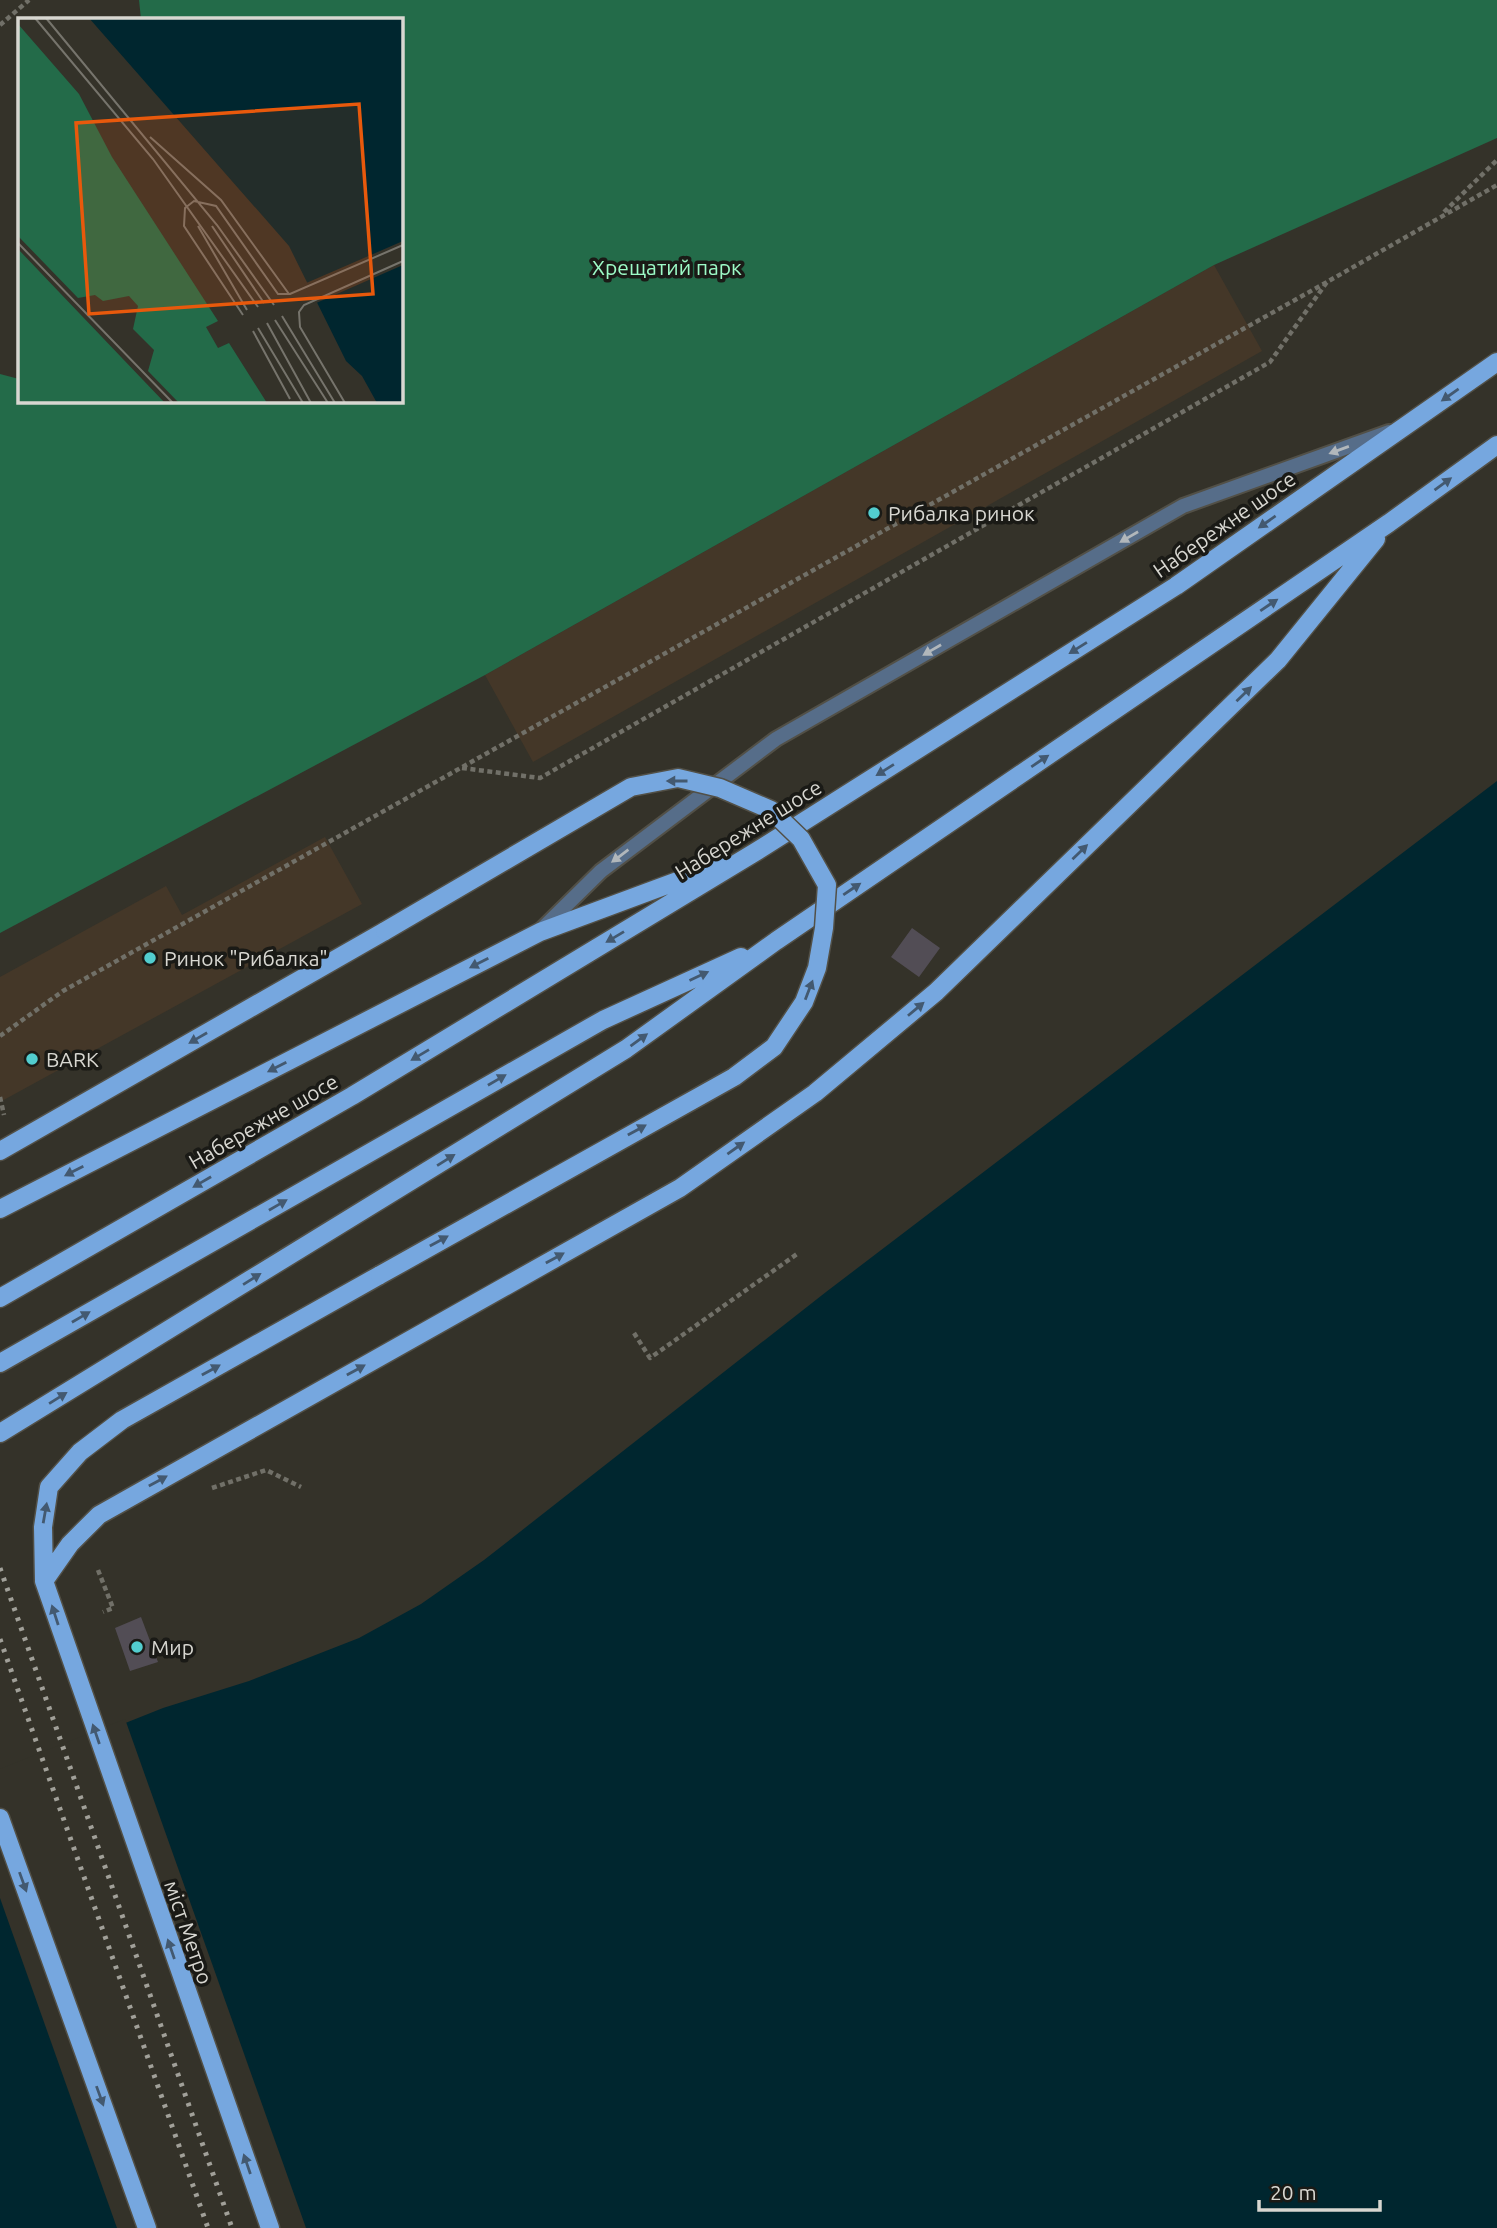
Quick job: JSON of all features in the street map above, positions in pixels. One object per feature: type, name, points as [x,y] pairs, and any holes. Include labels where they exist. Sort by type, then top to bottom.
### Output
[{"type":"main road","name":"Набережне шосе","points":[[0,1298],[352,1096],[757,851],[1176,586],[1497,362]]},
{"type":"main road","points":[[0,1433],[626,1049],[776,941],[1389,523],[1497,445]]},
{"type":"main road","points":[[44,1581],[70,1544],[99,1515],[680,1188],[815,1093],[936,992],[1278,660],[1389,523]]},
{"type":"main road","name":"міст Метро","points":[[0,1151],[631,787],[678,778],[720,788],[771,810],[801,839],[827,885],[824,928],[817,968],[804,1002],[774,1047],[734,1077],[122,1420],[80,1452],[49,1487],[43,1527],[44,1581],[270,2228]]},
{"type":"main road","points":[[0,1209],[540,932],[757,851]]},
{"type":"main road","points":[[0,1363],[603,1020],[776,941]]},
{"type":"main road","points":[[0,1818],[147,2228]]},
{"type":"lane","points":[[540,932],[601,870],[788,732],[1183,506],[1403,427]]},
{"type":"path","points":[[0,25],[29,0]]},
{"type":"path","points":[[1439,218],[1497,160]]},
{"type":"path","points":[[0,1036],[63,991],[1497,184]]},
{"type":"path","points":[[461,768],[540,778],[1270,362],[1327,282]]},
{"type":"path","points":[[0,1097],[4,1116]]},
{"type":"path","points":[[634,1333],[650,1358],[797,1254]]},
{"type":"path","points":[[201,1492],[266,1470],[302,1487]]},
{"type":"path","points":[[97,1570],[113,1608],[103,1612]]},
{"type":"shaded area","name":"Рибалка ринок","points":[[1214,265],[1262,351],[533,762],[485,675]]},
{"type":"shaded area","name":"Ринок \"Рибалка\"","points":[[325,837],[362,904],[0,1102],[0,977],[166,886],[182,915]]},
{"type":"green space","name":"Хрещатий парк","points":[[139,0],[1497,0],[1497,138],[1214,265],[485,675],[0,933],[0,374],[18,379],[18,402],[402,402],[402,18],[141,18]]},
{"type":"water","points":[[1497,781],[1497,2228],[0,2228],[0,1773],[163,1708],[249,1681],[359,1638],[421,1604],[484,1560],[826,1292]]},
{"type":"pier","points":[[125,1719],[306,2228],[117,2228],[0,1898],[0,1769]]},
{"type":"building","points":[[912,928],[940,948],[919,977],[891,957]]},
{"type":"building","points":[[141,1617],[158,1662],[130,1671],[115,1628]]},
{"type":"railway","points":[[0,1568],[232,2228]]},
{"type":"railway","points":[[0,1639],[208,2228]]},
{"type":"place","name":"Рибалка ринок","points":[[874,513]]},
{"type":"place","name":"Ринок \"Рибалка\"","points":[[150,958]]},
{"type":"place","name":"BARK","points":[[32,1059]]},
{"type":"place","name":"Мир","points":[[137,1647]]}]
